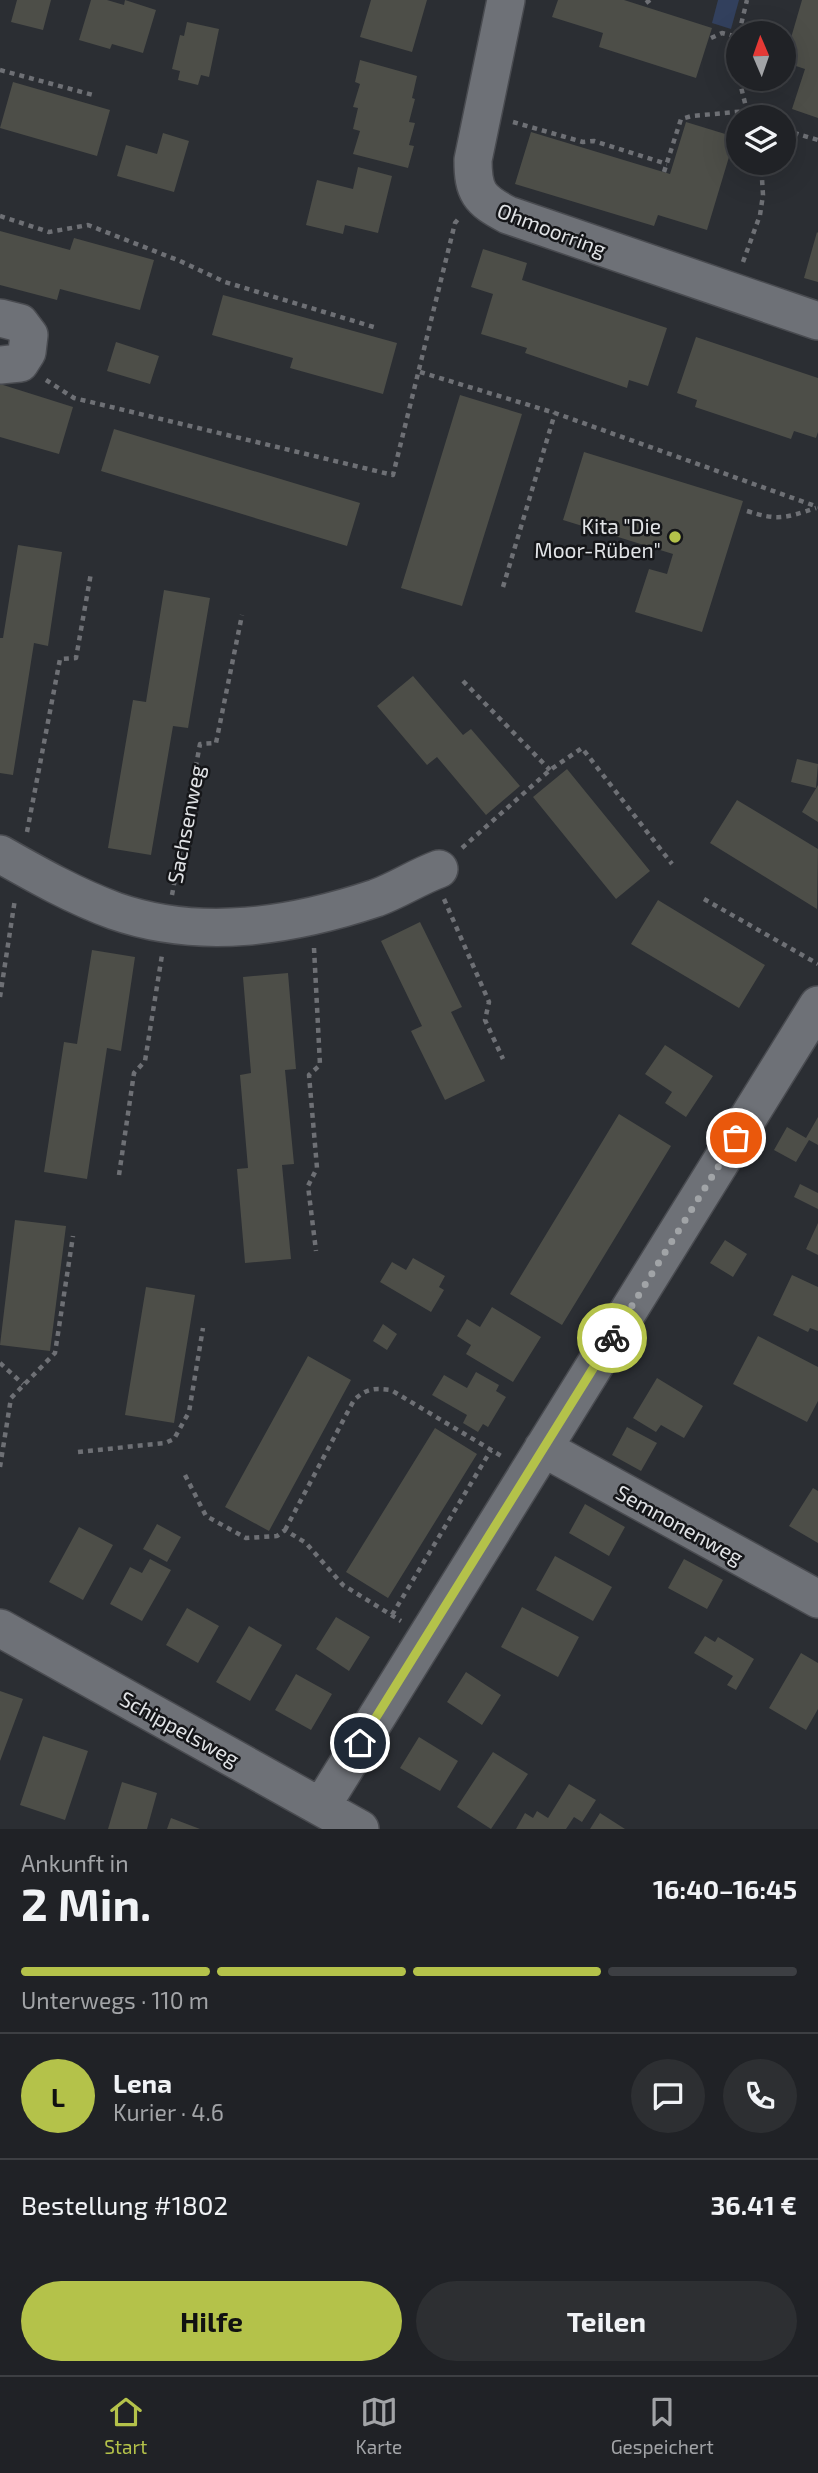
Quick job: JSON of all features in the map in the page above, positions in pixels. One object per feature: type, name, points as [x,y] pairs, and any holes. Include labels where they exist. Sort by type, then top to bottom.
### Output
[{"type":"street","name":"Ohmoorring","points":[[506,0],[472,160],[473,180],[478,195],[491,207],[508,215],[818,321]]},
{"type":"street","points":[[0,318],[20,323],[29,335],[27,352],[10,364]]},
{"type":"street","points":[[10,860],[66,891],[117,911],[167,924],[217,927],[269,926],[312,918],[379,897],[436,870]]},
{"type":"street","points":[[321,1807],[818,1005]]},
{"type":"street","name":"Semnonenweg","points":[[535,1460],[818,1599]]},
{"type":"street","name":"Schippelsweg","points":[[0,1628],[360,1829]]},
{"type":"path","points":[[742,21],[747,0]]},
{"type":"path","points":[[711,38],[726,34]]},
{"type":"path","points":[[0,70],[93,95]]},
{"type":"path","points":[[664,172],[681,119],[726,113]]},
{"type":"path","points":[[482,115],[583,142],[594,141],[667,164]]},
{"type":"path","points":[[796,134],[818,140]]},
{"type":"path","points":[[731,293],[760,215],[763,195],[762,175]]},
{"type":"path","points":[[10,364],[74,398],[393,475],[455,223],[478,195]]},
{"type":"path","points":[[0,216],[49,232],[88,225],[180,261],[225,282],[377,328]]},
{"type":"path","points":[[419,372],[555,413],[817,508]]},
{"type":"path","points":[[503,587],[555,413]]},
{"type":"path","points":[[747,511],[770,518],[791,517],[817,508]]},
{"type":"path","points":[[0,997],[10,860],[60,659],[76,659],[91,573]]},
{"type":"path","name":"Sachsenweg","points":[[119,1175],[134,1073],[145,1061],[200,744],[216,743],[242,615]]},
{"type":"path","points":[[463,681],[550,770]]},
{"type":"path","points":[[503,1059],[485,1020],[489,1002],[436,870],[550,770],[582,748],[672,864]]},
{"type":"path","points":[[704,899],[818,964]]},
{"type":"path","points":[[312,918],[320,1065],[309,1075],[317,1168],[308,1186],[316,1251]]},
{"type":"path","points":[[0,1467],[11,1398],[55,1353],[73,1236]]},
{"type":"path","points":[[78,1452],[164,1443],[174,1439],[189,1412],[203,1328]]},
{"type":"path","points":[[0,1363],[23,1384]]},
{"type":"path","points":[[185,1475],[206,1516],[246,1538],[277,1536],[285,1530],[354,1400],[365,1390],[377,1388],[391,1390],[491,1450],[535,1460]]},
{"type":"path","points":[[392,1615],[491,1450]]},
{"type":"path","points":[[285,1530],[306,1544],[343,1585],[425,1638]]},
{"type":"shaded area","points":[[718,0],[739,0],[733,21],[726,21],[726,27],[712,23]]},
{"type":"building","points":[[17,0],[51,0],[43,30],[11,22]]},
{"type":"building","points":[[91,0],[107,0],[124,5],[125,0],[156,10],[143,53],[112,44],[110,49],[79,40]]},
{"type":"building","points":[[371,0],[427,0],[412,52],[360,37]]},
{"type":"building","points":[[558,0],[624,0],[712,28],[696,78],[599,47],[603,33],[552,17]]},
{"type":"building","points":[[802,0],[818,0],[818,118],[796,110],[796,105],[793,105],[805,69],[796,66],[796,21]]},
{"type":"building","points":[[187,22],[219,29],[209,77],[201,75],[198,85],[178,80],[180,71],[172,69],[180,35],[184,36]]},
{"type":"building","points":[[360,60],[417,76],[409,122],[415,123],[409,145],[414,146],[408,168],[353,154],[360,131],[353,129],[358,108],[353,107],[360,84],[355,82]]},
{"type":"building","points":[[13,82],[110,110],[97,156],[0,128]]},
{"type":"building","points":[[686,122],[726,134],[726,167],[707,230],[658,215],[654,226],[515,184],[531,132],[670,174]]},
{"type":"building","points":[[163,133],[189,141],[174,192],[117,176],[126,145],[157,154]]},
{"type":"building","points":[[358,167],[392,176],[378,233],[345,225],[343,234],[306,225],[317,180],[353,189]]},
{"type":"building","points":[[0,231],[70,250],[74,238],[154,260],[140,310],[60,289],[57,300],[0,285]]},
{"type":"building","points":[[818,233],[818,282],[804,278]]},
{"type":"building","points":[[483,249],[527,263],[522,280],[667,328],[648,386],[629,380],[627,388],[525,353],[527,348],[481,334],[493,294],[471,287]]},
{"type":"building","points":[[223,295],[397,343],[383,394],[290,368],[293,358],[212,335]]},
{"type":"building","points":[[696,337],[818,378],[816,438],[794,431],[791,439],[695,407],[697,400],[677,393]]},
{"type":"building","points":[[116,342],[159,356],[150,384],[107,371]]},
{"type":"building","points":[[0,384],[73,407],[59,454],[0,437]]},
{"type":"building","points":[[460,395],[522,414],[462,606],[401,588]]},
{"type":"building","points":[[114,429],[360,503],[347,546],[101,471]]},
{"type":"building","name":"Kita \"Die Moor-Rüben\"","points":[[584,452],[743,501],[702,632],[635,612],[649,569],[667,574],[673,554],[563,520]]},
{"type":"building","points":[[18,545],[62,552],[48,646],[34,643],[13,775],[0,773],[0,638],[3,638]]},
{"type":"building","points":[[164,590],[210,598],[188,728],[173,726],[151,855],[108,848],[133,700],[146,702]]},
{"type":"building","points":[[413,676],[463,735],[471,729],[520,786],[486,815],[437,757],[427,765],[377,706]]},
{"type":"building","points":[[797,759],[818,764],[816,788],[791,782]]},
{"type":"building","points":[[567,769],[650,871],[616,899],[533,797]]},
{"type":"building","points":[[818,785],[818,822],[802,812]]},
{"type":"building","points":[[737,800],[818,849],[817,909],[710,843]]},
{"type":"building","points":[[658,900],[765,965],[739,1008],[631,944]]},
{"type":"building","points":[[420,922],[462,1007],[451,1012],[485,1081],[445,1100],[411,1031],[422,1026],[381,941]]},
{"type":"building","points":[[92,950],[135,957],[121,1051],[107,1048],[87,1179],[44,1172],[64,1042],[77,1044]]},
{"type":"building","points":[[288,973],[296,1069],[285,1070],[294,1164],[282,1165],[291,1259],[245,1263],[237,1169],[248,1168],[240,1075],[251,1073],[243,977]]},
{"type":"building","points":[[665,1045],[713,1076],[686,1117],[665,1103],[672,1092],[645,1074]]},
{"type":"building","points":[[619,1114],[671,1146],[562,1325],[510,1294]]},
{"type":"building","points":[[818,1117],[818,1145],[809,1140],[796,1162],[774,1150],[787,1127],[806,1138]]},
{"type":"building","points":[[800,1184],[818,1193],[818,1209],[794,1197]]},
{"type":"building","points":[[15,1220],[66,1226],[50,1351],[0,1345]]},
{"type":"building","points":[[818,1223],[818,1255],[806,1249]]},
{"type":"building","points":[[725,1240],[747,1254],[733,1277],[710,1263]]},
{"type":"building","points":[[413,1258],[445,1276],[439,1287],[444,1290],[431,1312],[380,1282],[392,1262],[406,1270]]},
{"type":"building","points":[[792,1275],[818,1287],[818,1331],[810,1328],[808,1332],[773,1315]]},
{"type":"building","points":[[146,1287],[195,1295],[174,1423],[125,1415]]},
{"type":"building","points":[[492,1307],[541,1337],[513,1382],[466,1354],[471,1345],[457,1336],[467,1319],[480,1327]]},
{"type":"building","points":[[383,1324],[397,1334],[387,1350],[373,1341]]},
{"type":"building","points":[[758,1336],[818,1367],[818,1401],[807,1422],[733,1384]]},
{"type":"building","points":[[308,1356],[351,1380],[269,1531],[225,1507]]},
{"type":"building","points":[[476,1372],[499,1385],[496,1391],[506,1397],[488,1427],[483,1424],[478,1432],[463,1423],[467,1415],[432,1395],[444,1375],[467,1388]]},
{"type":"building","points":[[657,1378],[703,1406],[684,1438],[661,1425],[656,1432],[633,1418]]},
{"type":"building","points":[[627,1427],[657,1443],[641,1471],[612,1455]]},
{"type":"building","points":[[435,1428],[477,1454],[388,1598],[346,1572]]},
{"type":"building","points":[[813,1488],[818,1491],[818,1543],[789,1526]]},
{"type":"building","points":[[585,1504],[625,1527],[609,1556],[569,1533]]},
{"type":"building","points":[[157,1524],[181,1537],[167,1562],[143,1549]]},
{"type":"building","points":[[79,1527],[113,1545],[83,1600],[49,1582]]},
{"type":"building","points":[[555,1556],[612,1587],[593,1621],[536,1590]]},
{"type":"building","points":[[150,1559],[171,1570],[142,1621],[110,1604],[130,1567],[142,1573]]},
{"type":"building","points":[[684,1559],[723,1580],[707,1609],[668,1588]]},
{"type":"building","points":[[522,1607],[579,1637],[558,1677],[501,1647]]},
{"type":"building","points":[[187,1608],[219,1626],[198,1663],[166,1645]]},
{"type":"building","points":[[336,1617],[370,1637],[349,1671],[316,1649]]},
{"type":"building","points":[[249,1626],[282,1645],[250,1701],[216,1682]]},
{"type":"building","points":[[705,1636],[715,1642],[718,1637],[754,1659],[736,1690],[727,1685],[733,1676],[694,1653]]},
{"type":"building","points":[[801,1653],[818,1663],[818,1709],[806,1730],[769,1708]]},
{"type":"building","points":[[466,1672],[501,1695],[482,1725],[447,1702]]},
{"type":"building","points":[[296,1674],[332,1694],[311,1730],[275,1710]]},
{"type":"building","points":[[0,1691],[23,1699],[0,1761]]},
{"type":"building","points":[[43,1736],[88,1751],[65,1820],[20,1805]]},
{"type":"building","points":[[419,1737],[458,1761],[440,1791],[400,1768]]},
{"type":"building","points":[[493,1752],[528,1774],[491,1829],[457,1807]]},
{"type":"building","points":[[122,1782],[157,1793],[147,1829],[108,1829]]},
{"type":"building","points":[[569,1784],[596,1800],[582,1822],[574,1817],[566,1829],[516,1829],[525,1813],[533,1818],[537,1811],[548,1818]]},
{"type":"building","points":[[600,1813],[625,1829],[590,1829]]},
{"type":"building","points":[[171,1818],[200,1829],[167,1829]]},
{"type":"way so far","points":[[612,1338],[736,1138]]},
{"type":"place","name":"Kita \"Die Moor-Rüben\"","points":[[675,537]]},
{"type":"route","points":[[360,1743],[612,1338]]}]
